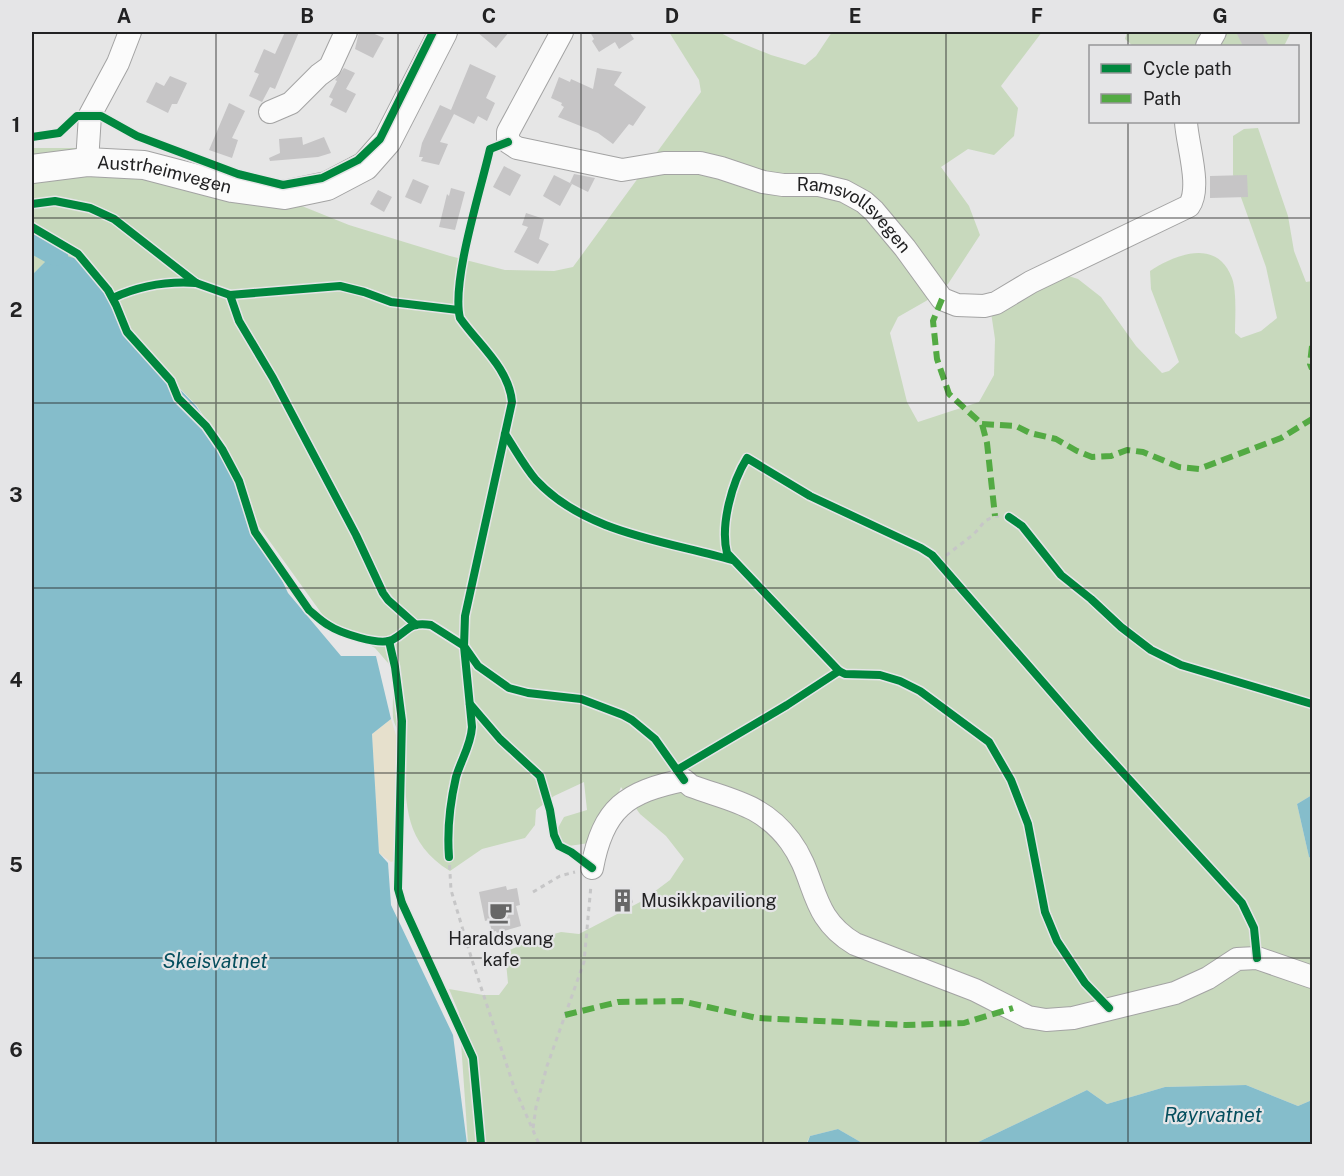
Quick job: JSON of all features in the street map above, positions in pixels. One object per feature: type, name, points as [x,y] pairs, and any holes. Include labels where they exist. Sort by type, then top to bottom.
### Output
[{"type":"main road","name":"Austrheimvegen","points":[[35,168],[87,162],[144,165],[232,188],[284,195],[327,186],[365,166],[387,141],[443,32]]},
{"type":"street","points":[[87,162],[90,115],[118,63],[130,32]]},
{"type":"street","points":[[270,112],[291,103],[330,67],[346,32]]},
{"type":"street","points":[[508,142],[508,132],[562,32]]},
{"type":"street","name":"Ramsvollsvegen","points":[[508,142],[517,148],[622,170],[664,163],[700,163],[763,182],[783,185],[819,185],[844,191],[864,202],[883,221],[942,299],[957,305],[984,306],[996,303],[1031,282],[1189,206],[1193,199],[1194,185],[1186,123]]},
{"type":"street","points":[[592,868],[596,844],[611,816],[626,800],[680,775],[692,786],[749,806],[778,828],[796,852],[817,902],[829,923],[840,936],[855,944],[975,990],[1028,1017],[1060,1020],[1175,993],[1208,978],[1237,959],[1257,958],[1312,977]]},
{"type":"path","points":[[32,137],[59,133],[77,116],[90,115],[101,116],[137,136],[171,148]]},
{"type":"path","points":[[508,142],[490,149],[463,261],[458,310],[463,323],[502,372],[509,386],[512,402],[465,616],[464,646],[472,735],[456,778],[448,840],[451,890],[471,960],[510,1076],[538,1144]]},
{"type":"path","points":[[32,227],[78,254],[99,277],[112,298],[127,332],[171,381],[178,398],[206,426],[222,449],[239,482],[255,532],[309,610],[327,625],[346,634],[389,641],[404,630],[416,625],[431,625],[464,646],[478,666],[509,688],[528,693],[581,699],[623,715],[648,732],[680,775],[839,671]]},
{"type":"path","points":[[180,271],[196,283]]},
{"type":"path","points":[[112,298],[147,286],[167,283],[206,285]]},
{"type":"path","points":[[239,294],[226,294],[356,535],[383,593],[416,625]]},
{"type":"path","points":[[447,309],[458,310]]},
{"type":"path","points":[[505,434],[536,480],[558,500],[580,513],[617,529],[732,560]]},
{"type":"path","points":[[1108,1008],[1085,982],[1058,941],[1045,912],[1028,824],[1011,780],[989,742],[920,691],[900,681],[880,675],[845,674],[839,671],[732,560],[726,546],[728,509],[733,490],[747,458],[810,496],[921,548],[939,561],[1094,741],[1242,903],[1254,928],[1257,958]]},
{"type":"path","points":[[939,561],[974,534],[985,521],[995,516],[1009,517],[1022,526],[1061,575],[1151,650],[1181,665],[1312,704]]},
{"type":"path","points":[[389,641],[402,720],[398,889],[402,903],[473,1058],[481,1144]]},
{"type":"path","points":[[471,704],[500,739],[540,776],[550,810],[554,835],[559,846],[592,868]]},
{"type":"path","points":[[533,892],[560,876],[592,868]]},
{"type":"path","points":[[533,1130],[536,1107],[547,1066],[584,962],[592,868]]},
{"type":"green space","points":[[669,32],[719,32],[771,55],[805,65],[816,56],[832,32],[1042,32],[1001,86],[1018,108],[1014,136],[994,155],[968,149],[941,167],[969,206],[980,235],[948,284],[926,301],[898,317],[890,333],[907,402],[918,422],[979,402],[994,375],[995,339],[989,299],[1053,271],[1078,279],[1101,297],[1136,346],[1162,373],[1169,371],[1179,362],[1151,289],[1150,271],[1172,259],[1195,253],[1206,254],[1217,258],[1225,266],[1232,278],[1235,290],[1235,333],[1241,338],[1261,331],[1277,318],[1266,267],[1233,175],[1233,136],[1244,129],[1258,128],[1288,216],[1294,251],[1306,282],[1312,281],[1312,795],[1297,804],[1309,857],[1312,859],[1312,1100],[1298,1106],[1246,1085],[1165,1087],[1107,1104],[1087,1090],[974,1144],[864,1144],[838,1129],[810,1136],[806,1144],[468,1144],[459,1013],[449,989],[483,995],[499,995],[508,983],[505,952],[530,941],[561,932],[579,934],[642,901],[670,880],[684,859],[666,836],[640,814],[621,787],[614,804],[589,843],[569,846],[554,835],[564,817],[587,810],[584,782],[554,796],[536,810],[535,825],[525,838],[482,849],[450,871],[421,845],[409,814],[402,743],[393,717],[395,671],[375,648],[327,621],[253,518],[241,473],[197,406],[129,336],[86,262],[55,253],[32,275],[32,148],[100,148],[144,164],[282,198],[349,225],[450,256],[505,270],[554,271],[573,267],[701,92],[699,80]]},
{"type":"green space","points":[[1127,32],[1291,32],[1284,45],[1132,45],[1125,39]]},
{"type":"sand","points":[[391,719],[399,745],[394,861],[391,862],[379,853],[372,734]]},
{"type":"water","name":"Skeisvatnet","points":[[55,252],[86,262],[129,336],[196,406],[241,473],[253,518],[288,593],[341,656],[376,656],[391,719],[372,734],[379,853],[388,863],[391,905],[453,1035],[467,1144],[32,1144],[32,275]]},
{"type":"water","points":[[1312,795],[1312,859],[1309,857],[1297,804]]},
{"type":"water","name":"Røyrvatnet","points":[[1246,1085],[1298,1106],[1312,1100],[1312,1144],[974,1144],[1087,1090],[1107,1104],[1165,1087]]},
{"type":"water","points":[[838,1129],[864,1144],[807,1144],[810,1136]]},
{"type":"building","points":[[285,32],[299,32],[275,89],[270,87],[262,102],[249,96],[259,74],[254,72],[264,49],[275,54]]},
{"type":"building","points":[[359,32],[370,32],[384,38],[373,58],[355,49]]},
{"type":"building","points":[[477,32],[509,32],[496,48]]},
{"type":"building","points":[[590,32],[632,32],[630,33],[634,39],[619,49],[615,42],[599,52],[592,41],[594,39]]},
{"type":"building","points":[[1236,32],[1262,32],[1268,45],[1242,45]]},
{"type":"building","points":[[470,64],[496,76],[486,98],[495,103],[487,121],[478,116],[474,124],[454,114],[440,142],[448,144],[439,165],[421,161],[423,157],[419,157],[422,143],[440,105],[451,110]]},
{"type":"building","points":[[344,68],[355,73],[346,89],[356,94],[346,113],[330,105],[333,99],[329,97],[337,81],[335,80]]},
{"type":"building","points":[[597,68],[622,72],[614,85],[646,107],[633,126],[629,124],[613,144],[598,133],[558,117],[564,107],[562,103],[551,98],[559,77],[570,82],[571,79],[593,89]]},
{"type":"building","points":[[170,76],[187,83],[177,104],[172,104],[168,113],[146,102],[156,82],[164,86]]},
{"type":"building","points":[[229,103],[245,111],[232,138],[238,140],[232,158],[209,150]]},
{"type":"building","points":[[302,137],[303,145],[324,137],[331,153],[318,157],[270,161],[269,158],[280,153],[279,139]]},
{"type":"building","points":[[504,166],[521,175],[510,196],[493,187]]},
{"type":"building","points":[[574,174],[595,178],[588,192],[570,183]]},
{"type":"building","points":[[554,175],[572,184],[560,206],[543,196]]},
{"type":"building","points":[[1247,175],[1248,197],[1210,198],[1210,176]]},
{"type":"building","points":[[413,179],[429,186],[421,204],[405,197]]},
{"type":"building","points":[[451,188],[465,192],[455,230],[439,227],[447,194],[449,196]]},
{"type":"building","points":[[378,190],[392,197],[384,212],[370,204]]},
{"type":"building","points":[[526,213],[544,219],[539,239],[549,244],[538,264],[514,252],[528,227],[522,225]]},
{"type":"building","name":"Haraldsvang kafe","points":[[506,886],[507,890],[517,888],[520,905],[516,906],[521,926],[497,933],[492,932],[489,920],[485,921],[479,892]]},
{"type":"building","name":"Musikkpaviliong","points":[[620,892],[630,894],[633,902],[627,910],[617,908],[614,899]]},
{"type":"waterway","points":[[32,239],[55,252]]},
{"type":"marked path","points":[[942,299],[933,321],[937,359],[949,394],[982,424],[987,443],[995,516]]},
{"type":"marked path","points":[[1312,346],[1310,364],[1312,369]]},
{"type":"marked path","points":[[982,424],[1016,426],[1030,433],[1056,439],[1092,457],[1111,456],[1127,450],[1143,452],[1179,467],[1199,469],[1281,438],[1312,419]]},
{"type":"marked path","points":[[565,1015],[618,1002],[681,1001],[757,1018],[906,1025],[964,1023],[1013,1008]]},
{"type":"cycle path","points":[[32,137],[59,133],[77,116],[101,116],[137,136],[238,174],[283,185],[322,178],[358,160],[380,139],[433,32]]},
{"type":"cycle path","points":[[449,857],[452,797],[472,727],[464,646],[465,616],[512,402],[510,390],[499,367],[460,318],[458,302],[468,235],[490,149],[508,142]]},
{"type":"cycle path","points":[[32,204],[55,201],[90,208],[114,219],[196,283],[230,295],[340,286],[391,302],[458,310]]},
{"type":"cycle path","points":[[32,227],[78,254],[108,290],[127,332],[171,381],[178,398],[206,426],[222,449],[239,481],[255,532],[309,610],[318,618],[341,632],[378,641],[392,640],[413,626],[431,625],[464,646],[478,666],[509,688],[528,693],[581,699],[632,720],[655,739],[684,780]]},
{"type":"cycle path","points":[[113,298],[153,285],[196,283]]},
{"type":"cycle path","points":[[230,295],[239,321],[273,378],[356,535],[383,593],[416,625]]},
{"type":"cycle path","points":[[505,434],[536,480],[556,498],[578,512],[628,533],[732,560]]},
{"type":"cycle path","points":[[1109,1008],[1085,983],[1057,941],[1045,912],[1028,824],[1011,780],[989,742],[920,691],[900,681],[880,675],[845,674],[839,671],[727,553],[726,517],[732,491],[747,458],[810,496],[932,555],[1094,741],[1242,903],[1254,928],[1257,958]]},
{"type":"cycle path","points":[[1009,517],[1022,526],[1061,575],[1151,650],[1181,665],[1312,704]]},
{"type":"cycle path","points":[[389,641],[402,721],[398,889],[402,903],[473,1058],[481,1144]]},
{"type":"cycle path","points":[[677,770],[787,705],[839,671]]},
{"type":"cycle path","points":[[470,704],[500,739],[540,776],[550,810],[554,835],[559,846],[592,868]]},
{"type":"place","name":"Musikkpaviliong","points":[[623,901]]},
{"type":"place","name":"Haraldsvang kafe","points":[[501,913]]}]
